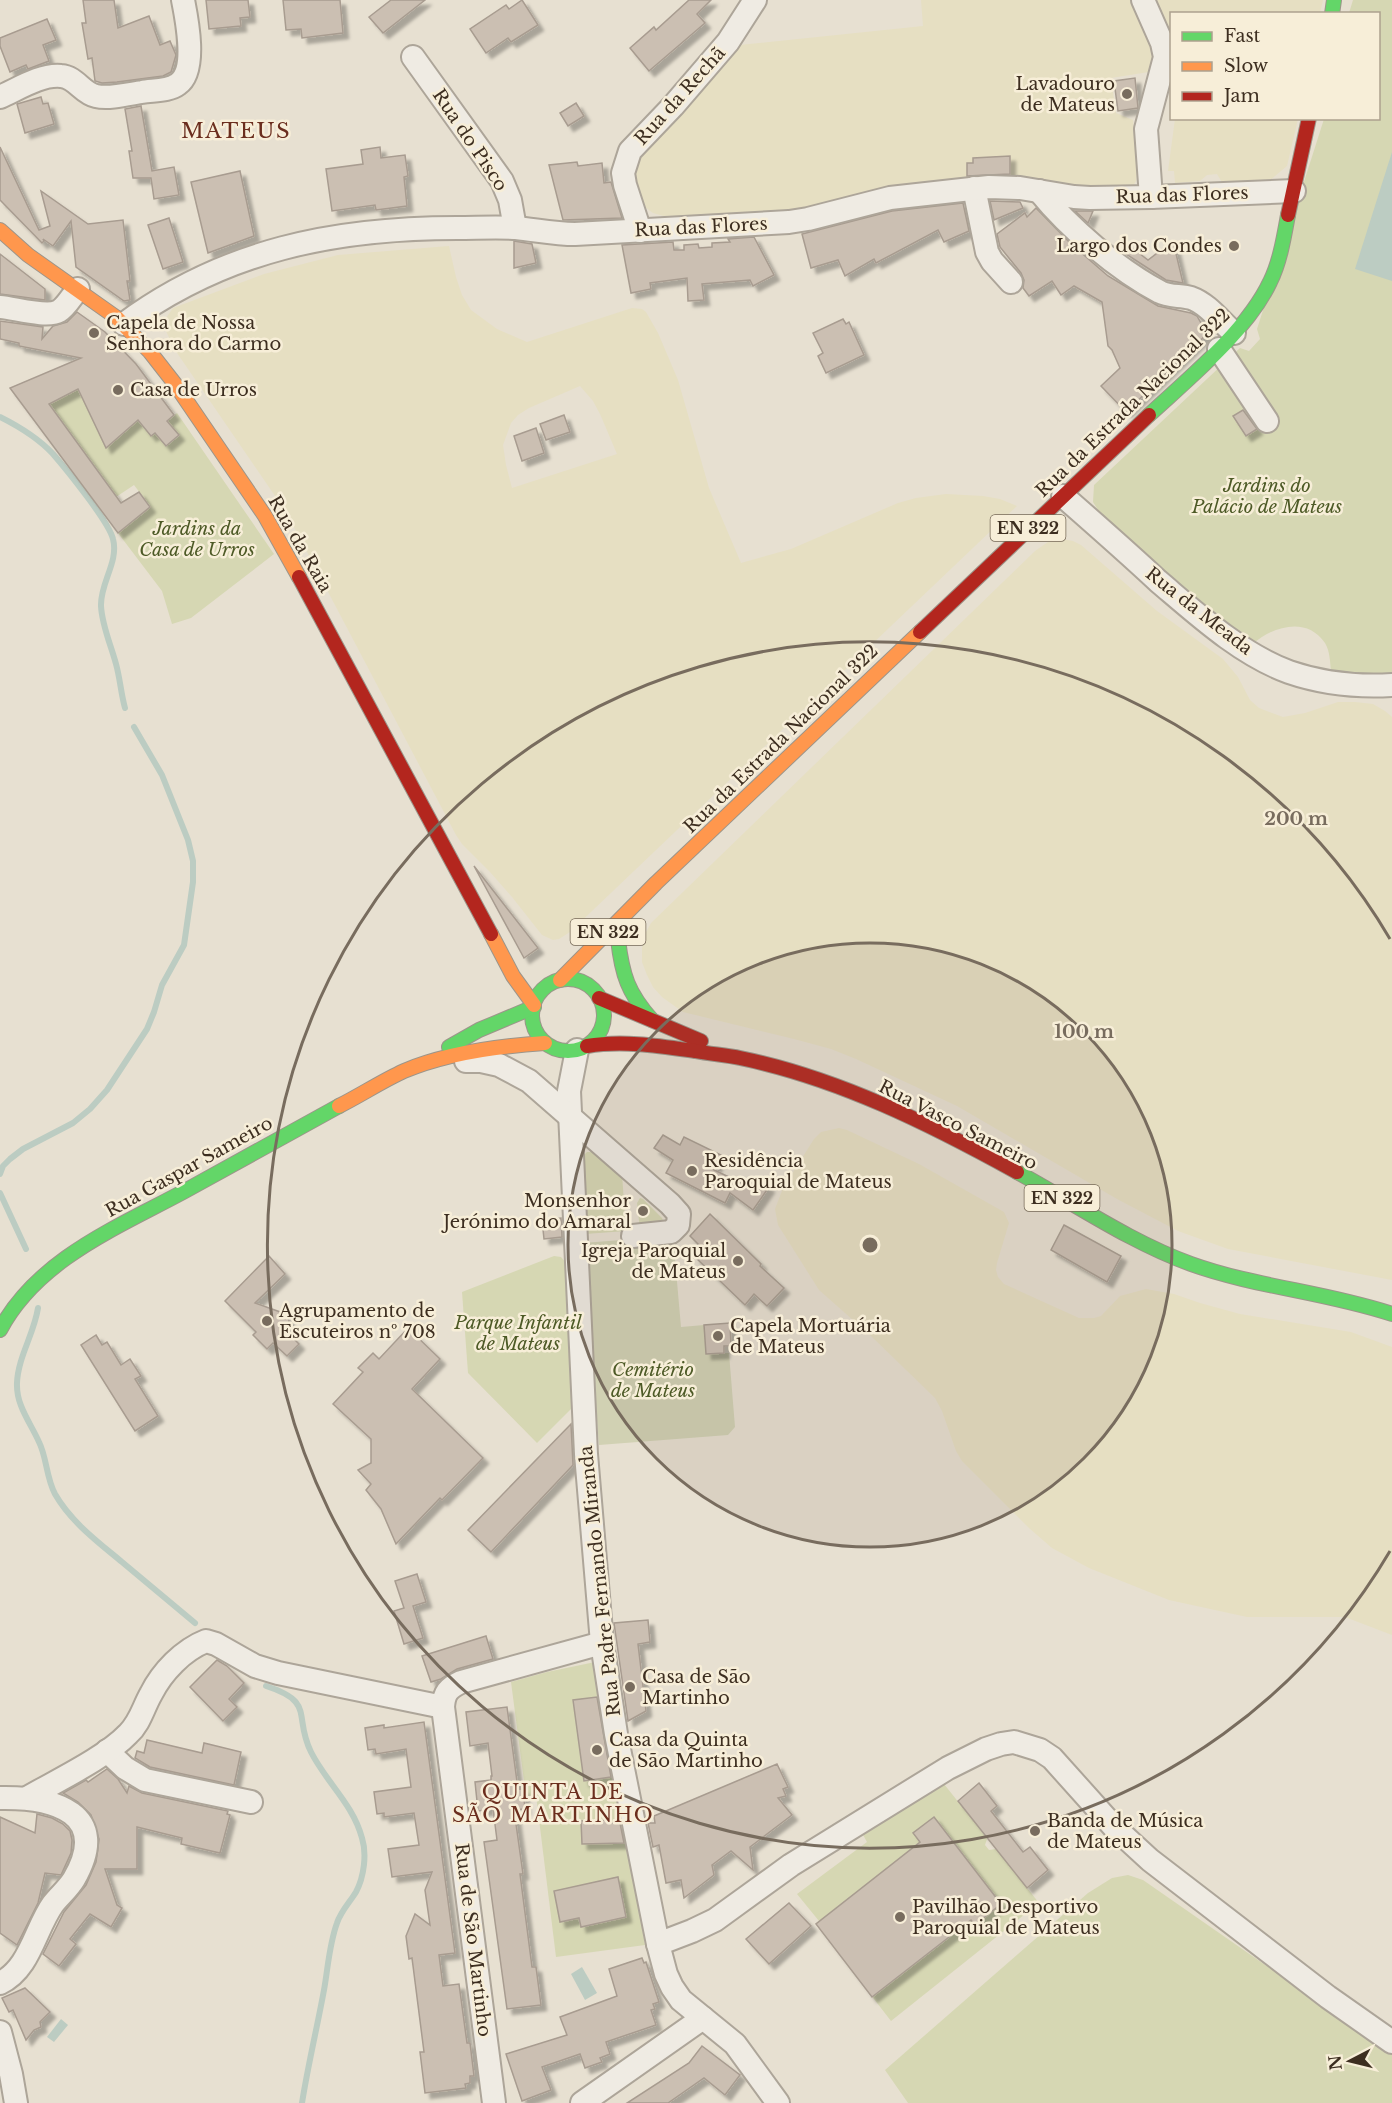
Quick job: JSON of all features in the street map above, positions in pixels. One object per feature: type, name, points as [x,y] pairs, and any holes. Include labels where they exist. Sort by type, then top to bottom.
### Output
[{"type":"main road","name":"Rua da Estrada Nacional 322","points":[[656,883],[1227,341],[1253,309],[1270,282],[1283,242],[1309,120]]},
{"type":"main road","name":"Rua da Raia","points":[[0,230],[23,251],[124,324],[167,374],[271,525],[493,937]]},
{"type":"main road","name":"EN 322","points":[[606,962],[618,939],[656,883]]},
{"type":"main road","name":"EN 322","points":[[534,1006],[544,988],[557,981],[656,883]]},
{"type":"main road","points":[[493,937],[518,983],[534,1006],[532,1014],[538,1036],[566,1047]]},
{"type":"main road","points":[[493,937],[513,961],[530,973],[557,981]]},
{"type":"main road","points":[[618,939],[620,963],[626,987],[632,998],[654,1021]]},
{"type":"main road","points":[[505,986],[507,964]]},
{"type":"main road","name":"EN 322","points":[[557,981],[572,980],[583,983],[654,1021],[741,1058]]},
{"type":"main road","points":[[420,1065],[501,1046],[566,1047],[595,1039],[601,1030],[603,1019],[603,1008],[596,989]]},
{"type":"main road","points":[[420,1065],[479,1030],[534,1006]]},
{"type":"main road","points":[[479,1030],[497,1007]]},
{"type":"main road","name":"EN 322","points":[[566,1047],[626,1044],[741,1058]]},
{"type":"main road","name":"Rua Vasco Sameiro","points":[[741,1058],[856,1094],[919,1122],[1153,1248],[1184,1262],[1222,1273],[1365,1304],[1392,1314]]},
{"type":"main road","name":"Rua Gaspar Sameiro","points":[[0,1330],[18,1299],[37,1279],[65,1258],[369,1089],[420,1065]]},
{"type":"street","points":[[0,97],[37,81],[59,75],[72,78],[86,91],[97,97],[175,86],[184,78],[189,62],[183,0]]},
{"type":"street","name":"Rua da Rechã","points":[[640,231],[623,173],[630,151],[673,106],[728,42],[755,0]]},
{"type":"street","points":[[1143,0],[1162,43],[1165,57],[1146,129],[1151,197]]},
{"type":"street","name":"Rua do Pisco","points":[[413,57],[502,182],[510,200],[515,228]]},
{"type":"street","name":"Rua das Flores","points":[[124,324],[159,298],[188,283],[269,251],[297,243],[366,232],[414,228],[515,228],[562,234],[798,220],[890,198],[974,188],[1005,187],[1074,197],[1151,197],[1294,191]]},
{"type":"street","points":[[974,188],[987,252],[1011,282]]},
{"type":"street","points":[[1039,192],[1058,213],[1126,272],[1164,294],[1196,300],[1227,341],[1267,421]]},
{"type":"street","points":[[0,307],[44,313],[56,312],[61,310],[78,289]]},
{"type":"street","name":"Rua da Meada","points":[[1063,496],[1182,601],[1248,651],[1288,672],[1346,684],[1392,685]]},
{"type":"street","name":"Rua Padre Fernando Miranda","points":[[566,1047],[586,1454],[602,1643],[616,1734],[658,1944],[672,1987],[681,2000],[735,2044],[778,2103]]},
{"type":"street","points":[[420,1065],[470,1060],[499,1065],[529,1081],[679,1214],[678,1225],[671,1233],[633,1236]]},
{"type":"street","points":[[27,1798],[120,1742],[137,1724],[150,1695],[168,1670],[194,1646],[206,1641],[216,1644],[245,1661],[278,1672],[443,1707],[447,1690],[461,1682],[602,1643]]},
{"type":"street","name":"Rua de São Martinho","points":[[443,1707],[494,2103]]},
{"type":"street","points":[[658,1944],[716,1920],[778,1873],[948,1768],[986,1749],[1014,1742],[1040,1750],[1052,1758],[1113,1826],[1144,1855],[1328,1997],[1392,2042]]},
{"type":"street","points":[[107,1751],[125,1768],[145,1780],[251,1802]]},
{"type":"street","points":[[0,1798],[27,1798],[49,1802],[69,1811],[82,1825],[86,1838],[78,1873],[53,1904],[22,1962],[12,1975],[0,1983]]},
{"type":"street","points":[[582,2103],[703,2018]]},
{"type":"street","points":[[0,2032],[9,2062],[16,2103]]},
{"type":"shaded area","points":[[921,0],[1136,0],[1156,43],[1155,71],[1111,78],[1116,113],[1133,120],[1138,168],[1136,181],[1132,188],[880,191],[780,212],[678,218],[653,213],[638,202],[630,165],[730,46],[923,26]]},
{"type":"shaded area","points":[[1153,0],[1323,0],[1320,12],[1170,12],[1170,41]]},
{"type":"shaded area","points":[[1175,120],[1298,120],[1287,166],[1268,182],[1223,184],[1217,174],[1207,175],[1200,181],[1175,183],[1174,171],[1168,171]]},
{"type":"shaded area","points":[[1392,152],[1392,281],[1355,269]]},
{"type":"shaded area","points":[[449,246],[462,295],[471,310],[497,329],[527,342],[632,308],[646,312],[658,333],[678,380],[709,488],[741,563],[791,549],[898,503],[916,498],[946,494],[983,496],[1000,499],[1017,506],[570,932],[553,940],[542,935],[512,897],[456,835],[286,512],[175,350],[166,331],[166,318],[173,308],[264,274],[338,255]],"holes":[[[580,386],[593,401],[617,454],[512,488],[503,445],[511,423],[518,415]]]},
{"type":"shaded area","points":[[1062,539],[1081,545],[1157,611],[1223,659],[1238,677],[1250,700],[1259,708],[1283,717],[1305,713],[1338,702],[1355,702],[1373,704],[1392,717],[1392,1280],[1228,1249],[1178,1231],[1117,1199],[957,1106],[856,1059],[831,1049],[683,1012],[662,997],[653,987],[647,975],[642,962],[642,948],[645,934],[651,923],[1035,551],[1048,542]]},
{"type":"shaded area","points":[[839,1128],[919,1164],[1004,1212],[1009,1223],[997,1263],[998,1277],[1004,1284],[1079,1318],[1101,1316],[1120,1296],[1146,1289],[1174,1294],[1240,1314],[1351,1332],[1392,1347],[1392,1635],[1345,1617],[1247,1617],[1169,1600],[1089,1568],[1052,1548],[1029,1528],[962,1461],[935,1398],[819,1290],[778,1225],[775,1209],[783,1188],[814,1139],[821,1132]]},
{"type":"shaded area","points":[[582,1967],[597,1993],[585,2000],[571,1974]]},
{"type":"shaded area","points":[[61,2019],[68,2025],[54,2042],[47,2037]]},
{"type":"green space","name":"Jardins do Palácio de Mateus","points":[[1353,0],[1392,0],[1392,677],[1331,671],[1329,653],[1325,643],[1309,629],[1290,627],[1280,629],[1270,632],[1253,644],[1177,584],[1125,538],[1093,502],[1094,485],[1240,348],[1249,351],[1260,339],[1257,329],[1324,120],[1380,120],[1380,12],[1349,12]]},
{"type":"green space","name":"Jardins da Casa de Urros","points":[[67,366],[109,445],[138,420],[155,433],[166,446],[179,436],[167,421],[177,413],[274,554],[191,618],[172,624],[162,591],[118,533],[150,506],[134,485],[116,497],[49,404],[61,398]]},
{"type":"green space","points":[[587,1152],[595,1152],[622,1174],[626,1231],[585,1234],[582,1157]]},
{"type":"green space","points":[[640,1198],[662,1218],[664,1223],[640,1230],[637,1203]]},
{"type":"green space","name":"Cemitério de Mateus","points":[[673,1236],[681,1327],[704,1325],[706,1354],[729,1353],[735,1427],[728,1435],[599,1445],[583,1243]]},
{"type":"green space","name":"Parque Infantil de Mateus","points":[[554,1256],[561,1257],[566,1263],[575,1405],[537,1443],[468,1373],[462,1292]]},
{"type":"green space","points":[[600,1661],[645,1945],[556,1957],[536,1795],[526,1796],[511,1682]]},
{"type":"green space","points":[[944,1784],[983,1833],[994,1833],[987,1839],[985,1845],[989,1850],[996,1849],[1002,1844],[1001,1855],[1039,1903],[891,2021],[816,1924],[819,1921],[797,1894],[867,1842],[862,1833]]},
{"type":"green space","points":[[1128,1875],[1143,1880],[1392,2053],[1392,2103],[908,2103],[885,2070],[1088,1893],[1112,1878]]},
{"type":"building","points":[[83,0],[114,0],[118,28],[149,16],[160,45],[170,41],[176,55],[171,72],[163,76],[117,82],[95,81],[92,58],[88,59],[82,23],[86,23]]},
{"type":"building","points":[[206,0],[248,0],[250,17],[240,18],[241,26],[209,29]]},
{"type":"building","points":[[283,0],[340,0],[343,33],[302,38],[301,29],[286,30]]},
{"type":"building","points":[[391,0],[425,0],[383,33],[369,17]]},
{"type":"building","points":[[522,0],[538,25],[511,42],[508,38],[486,53],[470,29],[506,5],[509,9]]},
{"type":"building","points":[[689,0],[711,0],[697,14],[705,23],[649,71],[630,48],[654,27],[656,30]]},
{"type":"building","points":[[47,19],[56,40],[43,45],[49,61],[28,69],[26,65],[10,72],[0,46],[0,38]]},
{"type":"building","name":"Lavadouro de Mateus","points":[[1135,78],[1138,108],[1118,111],[1114,81]]},
{"type":"building","points":[[41,97],[43,104],[48,103],[54,124],[25,133],[17,104]]},
{"type":"building","points":[[576,103],[584,116],[568,126],[560,113]]},
{"type":"building","points":[[141,106],[152,171],[174,167],[179,195],[154,199],[151,178],[133,178],[129,151],[132,151],[125,109]]},
{"type":"building","points":[[0,147],[39,230],[50,226],[41,191],[88,224],[123,220],[130,300],[124,301],[76,267],[71,221],[53,246],[43,239],[42,243],[0,200]]},
{"type":"building","points":[[380,147],[381,158],[405,155],[408,176],[404,177],[407,206],[376,210],[375,205],[332,211],[326,169],[363,164],[361,150]]},
{"type":"building","points":[[1010,156],[1010,174],[967,176],[967,163],[973,163],[973,158]]},
{"type":"building","points":[[577,162],[578,166],[602,163],[604,183],[611,182],[622,218],[563,220],[549,165]]},
{"type":"building","points":[[240,171],[254,236],[208,253],[191,182]]},
{"type":"building","points":[[990,201],[1020,202],[1023,208],[994,220]]},
{"type":"building","points":[[963,203],[969,231],[944,242],[938,230],[876,263],[874,259],[845,276],[838,260],[811,268],[802,234],[892,211]]},
{"type":"building","points":[[1036,208],[1070,243],[1108,276],[1158,306],[1197,316],[1207,334],[1126,412],[1101,386],[1120,368],[1108,346],[1102,302],[1074,286],[1061,295],[1052,281],[1029,296],[1023,288],[1024,280],[1021,273],[1000,247],[997,234],[1025,213],[1027,217]]},
{"type":"building","points":[[1075,211],[1093,211],[1088,223]]},
{"type":"building","points":[[169,218],[183,262],[163,269],[148,225]]},
{"type":"building","points":[[754,237],[774,275],[753,286],[750,280],[702,284],[704,300],[688,301],[687,278],[650,283],[651,289],[631,293],[622,245],[673,242],[674,250],[684,250],[684,245],[698,244],[699,248],[712,247],[712,243],[730,242],[728,239]]},
{"type":"building","points":[[514,241],[532,244],[536,263],[514,268]]},
{"type":"building","points":[[1173,241],[1183,283],[1166,280],[1126,254],[1131,247],[1148,260]]},
{"type":"building","points":[[0,254],[45,289],[45,300],[0,294]]},
{"type":"building","points":[[77,312],[105,332],[136,364],[174,415],[167,421],[179,435],[166,446],[155,433],[151,436],[138,420],[106,448],[78,389],[49,404],[121,503],[139,492],[150,507],[118,533],[10,388],[81,358],[19,346],[19,343],[0,339],[0,321],[43,327],[42,339],[53,326],[67,322]]},
{"type":"building","points":[[843,319],[846,324],[849,322],[864,355],[826,373],[818,356],[823,353],[813,333]]},
{"type":"building","points":[[1243,410],[1257,429],[1246,436],[1233,416]]},
{"type":"building","points":[[564,415],[570,432],[546,440],[540,424]]},
{"type":"building","points":[[536,428],[544,453],[522,461],[514,436]]},
{"type":"building","points":[[474,866],[538,948],[524,958]]},
{"type":"building","name":"Residência Paroquial de Mateus","points":[[663,1135],[680,1145],[684,1137],[721,1155],[714,1170],[748,1186],[754,1177],[769,1187],[753,1210],[730,1193],[725,1203],[666,1173],[673,1160],[654,1148]]},
{"type":"building","name":"Igreja Paroquial de Mateus","points":[[710,1214],[784,1288],[767,1306],[754,1294],[745,1305],[695,1257],[703,1249],[690,1236]]},
{"type":"building","points":[[561,1218],[562,1237],[544,1239],[542,1220]]},
{"type":"building","points":[[1064,1225],[1121,1256],[1107,1282],[1051,1250]]},
{"type":"building","name":"Agrupamento de Escuteiros nº 708","points":[[269,1256],[285,1274],[255,1303],[283,1313],[289,1320],[288,1333],[299,1344],[287,1356],[273,1343],[267,1349],[253,1335],[256,1332],[225,1301]]},
{"type":"building","name":"Capela Mortuária de Mateus","points":[[730,1323],[731,1346],[724,1346],[724,1353],[706,1354],[704,1325]]},
{"type":"building","points":[[408,1328],[440,1359],[412,1389],[483,1458],[396,1544],[381,1509],[366,1490],[371,1484],[358,1470],[371,1463],[371,1439],[333,1404],[363,1372],[358,1368],[373,1353],[379,1359]]},
{"type":"building","points":[[96,1335],[102,1345],[107,1342],[121,1365],[130,1359],[141,1376],[135,1379],[158,1416],[135,1431],[81,1345]]},
{"type":"building","points":[[571,1424],[573,1465],[491,1552],[468,1530]]},
{"type":"building","points":[[417,1574],[426,1602],[413,1606],[423,1638],[404,1644],[394,1611],[404,1608],[395,1581]]},
{"type":"building","points":[[648,1620],[650,1642],[638,1644],[646,1711],[628,1721],[614,1623]]},
{"type":"building","points":[[486,1636],[493,1659],[457,1669],[431,1682],[422,1656]]},
{"type":"building","points":[[217,1660],[227,1666],[244,1683],[229,1699],[237,1707],[223,1721],[190,1687]]},
{"type":"building","points":[[597,1697],[611,1777],[584,1781],[573,1700]]},
{"type":"building","points":[[507,1707],[518,1789],[523,1789],[525,1809],[514,1810],[532,1967],[536,1967],[541,2005],[507,2009],[484,1842],[497,1840],[493,1809],[478,1811],[475,1782],[491,1780],[488,1743],[470,1746],[466,1712]]},
{"type":"building","points":[[424,1722],[455,1953],[439,1955],[443,1986],[459,1984],[474,2076],[470,2076],[470,2083],[465,2084],[466,2088],[425,2093],[420,2052],[424,2052],[412,1958],[409,1959],[406,1936],[415,1914],[430,1925],[425,1890],[432,1872],[392,1877],[388,1849],[419,1845],[414,1813],[384,1817],[384,1813],[377,1814],[374,1792],[411,1787],[406,1749],[376,1754],[375,1749],[368,1750],[365,1728],[384,1725],[384,1728]]},
{"type":"building","points":[[147,1740],[202,1753],[204,1743],[241,1752],[234,1785],[150,1767],[135,1758],[137,1751],[144,1753]]},
{"type":"building","points":[[777,1764],[788,1787],[783,1789],[786,1796],[778,1798],[792,1815],[750,1847],[753,1870],[731,1851],[712,1865],[714,1875],[684,1898],[681,1880],[666,1883],[659,1845],[653,1847],[648,1823],[655,1823],[654,1816]]},
{"type":"building","points":[[107,1769],[118,1779],[127,1793],[129,1786],[142,1793],[228,1811],[227,1814],[230,1815],[220,1853],[181,1844],[182,1838],[137,1827],[137,1869],[105,1869],[117,1905],[122,1908],[111,1927],[90,1914],[70,1939],[76,1944],[59,1966],[43,1954],[64,1912],[86,1885],[96,1862],[99,1839],[91,1815],[78,1802],[63,1793],[86,1780],[88,1782]]},
{"type":"building","points":[[979,1783],[997,1806],[991,1811],[1023,1852],[1030,1847],[1048,1870],[1027,1888],[958,1801]]},
{"type":"building","points":[[37,1814],[52,1818],[70,1831],[71,1853],[61,1875],[45,1873],[38,1903],[17,1945],[0,1933],[0,1817],[35,1833]]},
{"type":"building","name":"Pavilhão Desportivo Paroquial de Mateus","points":[[934,1817],[1001,1904],[975,1925],[971,1920],[872,1997],[816,1924],[920,1842],[913,1833]]},
{"type":"building","points":[[611,1820],[611,1823],[620,1823],[624,1843],[582,1844],[581,1821]]},
{"type":"building","points":[[618,1877],[626,1917],[581,1927],[579,1918],[560,1922],[554,1891]]},
{"type":"building","points":[[789,1903],[811,1926],[769,1964],[746,1939]]},
{"type":"building","points":[[642,1958],[644,1963],[646,1962],[659,2002],[653,2004],[655,2009],[651,2010],[656,2025],[606,2042],[610,2054],[600,2058],[602,2062],[585,2068],[580,2054],[542,2067],[551,2090],[522,2101],[506,2054],[567,2035],[560,2017],[617,1996],[609,1969]]},
{"type":"building","points":[[25,1988],[50,2012],[40,2022],[41,2027],[34,2030],[26,2040],[13,2010],[9,2012],[2,1998]]},
{"type":"building","points":[[702,2046],[740,2075],[725,2095],[704,2078],[668,2103],[627,2103],[689,2063]]},
{"type":"waterway","points":[[0,417],[28,433],[53,454],[110,531],[114,556],[103,589],[101,606],[125,708]]},
{"type":"waterway","points":[[0,1174],[3,1166],[10,1159],[23,1149],[73,1123],[107,1090],[147,1029],[162,985],[184,945],[193,882],[193,861],[188,840],[162,775],[134,727]]},
{"type":"waterway","points":[[0,1193],[26,1249]]},
{"type":"waterway","points":[[38,1308],[20,1364],[17,1391],[21,1406],[42,1448],[55,1494],[85,1531],[195,1623]]},
{"type":"waterway","points":[[266,1686],[282,1692],[297,1704],[311,1752],[352,1814],[362,1838],[364,1851],[364,1865],[359,1886],[343,1911],[332,1940],[302,2103]]},
{"type":"traffic: fast","points":[[1332,12],[1334,0]]},
{"type":"traffic: fast","points":[[1149,415],[1216,353],[1260,300],[1276,266],[1288,215]]},
{"type":"traffic: fast","points":[[618,939],[628,983],[637,1001],[652,1020]]},
{"type":"traffic: fast","points":[[568,979],[588,985],[598,995],[604,1015],[598,1035],[588,1045],[568,1051],[548,1045],[538,1035],[532,1015],[538,995],[548,985],[568,979]]},
{"type":"traffic: fast","points":[[449,1047],[479,1030],[534,1007]]},
{"type":"traffic: fast","points":[[0,1330],[16,1305],[35,1284],[80,1248],[339,1106]]},
{"type":"traffic: fast","points":[[1017,1172],[1146,1245],[1191,1264],[1215,1272],[1342,1300],[1392,1314]]},
{"type":"traffic: slow","points":[[0,230],[28,255],[117,318],[150,352],[175,384],[265,516],[299,577]]},
{"type":"traffic: slow","points":[[560,980],[656,883],[920,632]]},
{"type":"traffic: slow","points":[[491,934],[513,976],[534,1005]]},
{"type":"traffic: slow","points":[[339,1106],[404,1071],[437,1059],[492,1048],[545,1043]]},
{"type":"traffic: jam","points":[[1288,215],[1309,120]]},
{"type":"traffic: jam","points":[[920,632],[1149,415]]},
{"type":"traffic: jam","points":[[299,577],[491,934]]},
{"type":"traffic: jam","points":[[599,998],[701,1041]]},
{"type":"traffic: jam","points":[[587,1046],[601,1044],[655,1046],[735,1057],[776,1067],[883,1104],[1017,1172]]},
{"type":"place","name":"Lavadouro de Mateus","points":[[1127,94]]},
{"type":"place","name":"Largo dos Condes","points":[[1234,246]]},
{"type":"place","name":"Capela de Nossa Senhora do Carmo","points":[[94,333]]},
{"type":"place","name":"Casa de Urros","points":[[118,390]]},
{"type":"place","name":"Residência Paroquial de Mateus","points":[[692,1171]]},
{"type":"place","name":"Monsenhor Jerónimo do Amaral","points":[[643,1211]]},
{"type":"place","name":"Igreja Paroquial de Mateus","points":[[738,1261]]},
{"type":"place","name":"Agrupamento de Escuteiros nº 708","points":[[267,1321]]},
{"type":"place","name":"Capela Mortuária de Mateus","points":[[718,1336]]},
{"type":"place","name":"Casa de São Martinho","points":[[630,1687]]},
{"type":"place","name":"Casa da Quinta de São Martinho","points":[[597,1750]]},
{"type":"place","name":"Banda de Música de Mateus","points":[[1035,1831]]},
{"type":"place","name":"Pavilhão Desportivo Paroquial de Mateus","points":[[900,1917]]},
{"type":"district","name":"MATEUS","points":[[236,131]]},
{"type":"district","name":"QUINTA DE SÃO MARTINHO","points":[[553,1804]]}]
